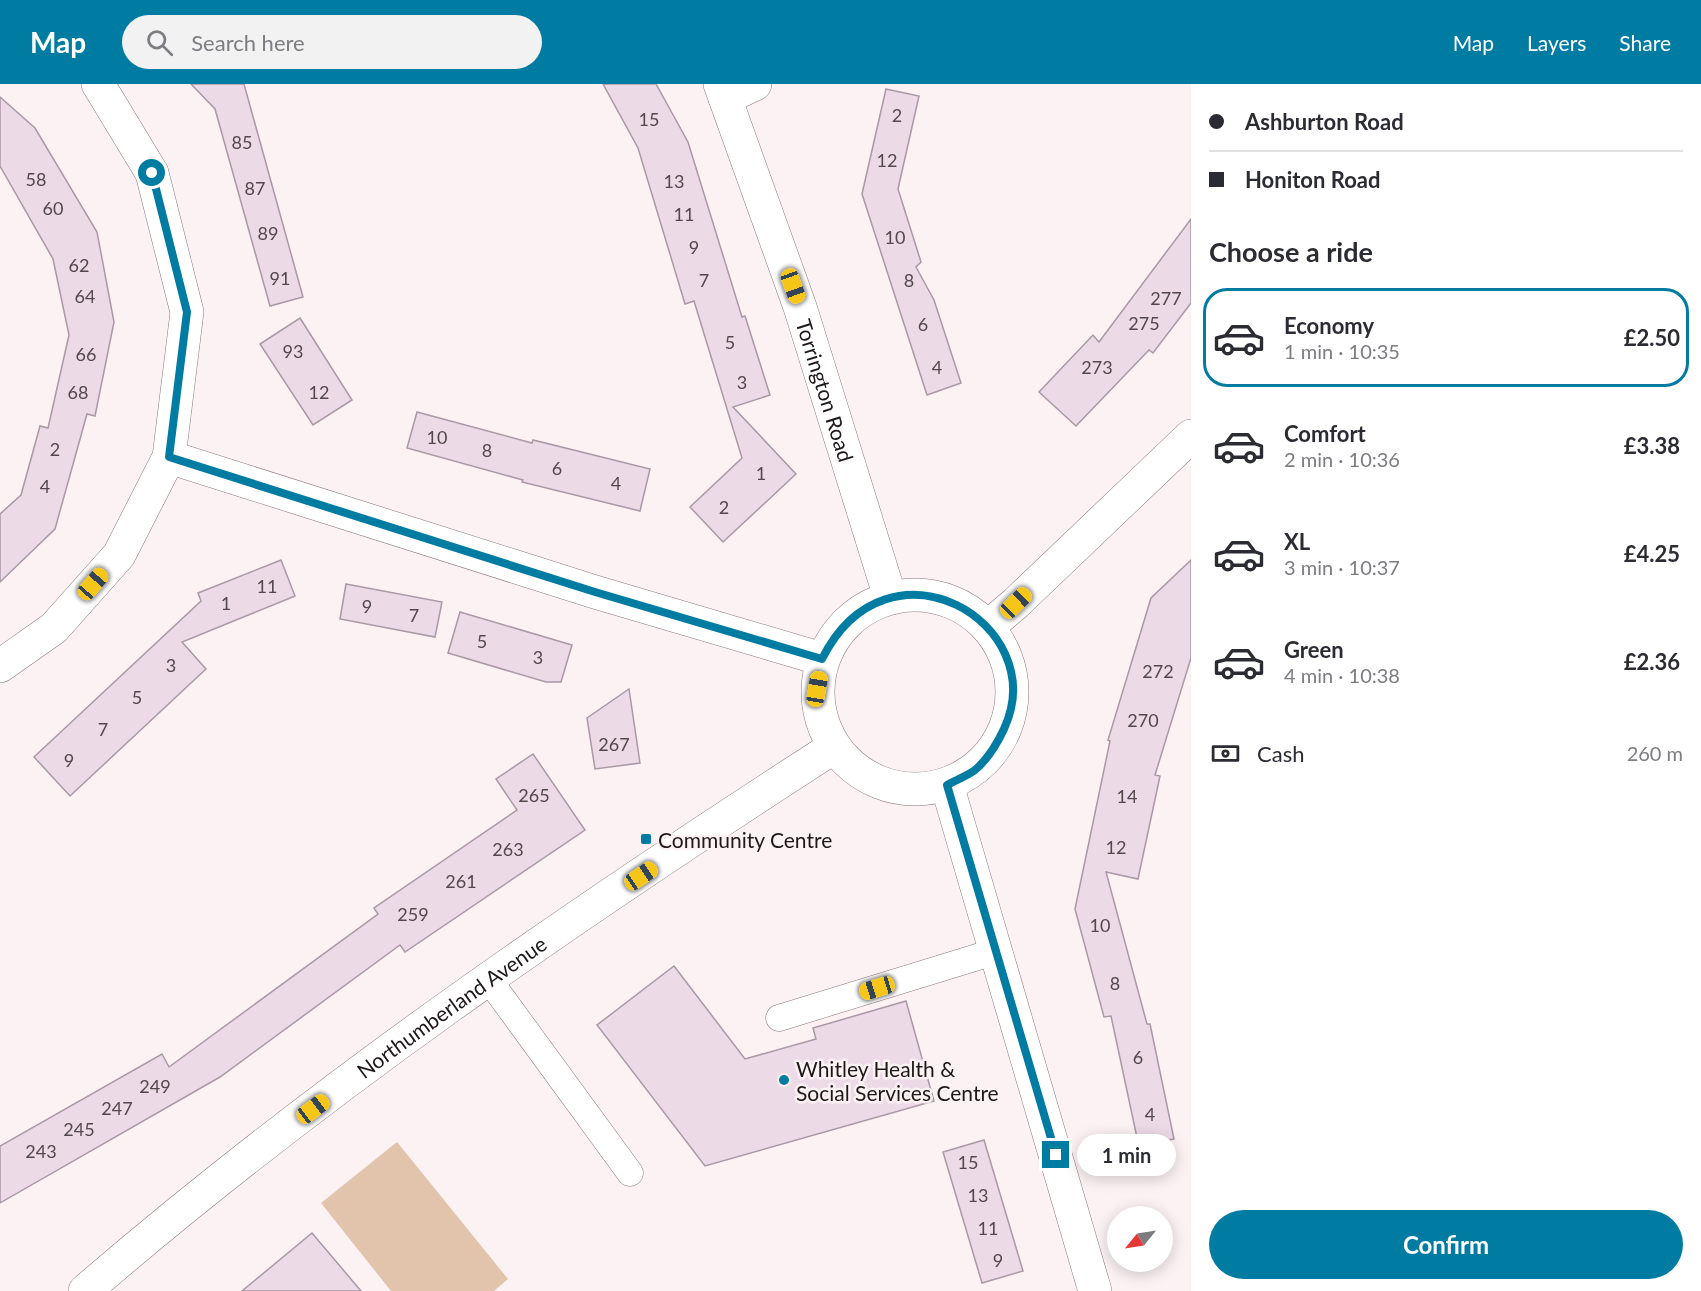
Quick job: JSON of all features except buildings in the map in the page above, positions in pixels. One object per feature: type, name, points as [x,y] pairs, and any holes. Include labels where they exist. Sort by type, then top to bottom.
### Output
[{"type":"street","points":[[0,666],[54,628],[119,555],[169,457],[187,312],[152,173],[98,84]]},
{"type":"street","points":[[722,91],[755,84]]},
{"type":"street","name":"Torrington Road","points":[[722,91],[800,307],[890,597]]},
{"type":"street","points":[[988,627],[1191,436]]},
{"type":"street","points":[[169,457],[595,592],[822,659]]},
{"type":"street","points":[[917,594],[943,598],[968,610],[988,627],[1005,654],[1013,685],[1010,717],[996,747],[975,770],[947,785],[915,790],[884,785],[855,770],[834,747],[821,719],[817,689],[822,659],[833,638],[849,620],[868,606],[890,597],[917,594]]},
{"type":"street","name":"Northumberland Avenue","points":[[85,1291],[181,1209],[489,980],[834,747]]},
{"type":"street","points":[[947,785],[1095,1291]]},
{"type":"lane","points":[[778,1018],[997,951]]},
{"type":"lane","points":[[489,980],[630,1173]]},
{"type":"shaded area","points":[[397,1142],[508,1279],[494,1291],[391,1291],[321,1203]]},
{"type":"place","name":"Community Centre","points":[[646,839]]},
{"type":"place","name":"Whitley Health & Social Services Centre","points":[[784,1080]]},
{"type":"route","points":[[152,173],[187,312],[169,457],[595,592],[822,659],[833,638],[849,620],[868,606],[890,597],[917,594],[943,598],[968,610],[988,627],[1005,654],[1013,685],[1010,717],[996,747],[975,770],[947,785],[1056,1155]]}]
